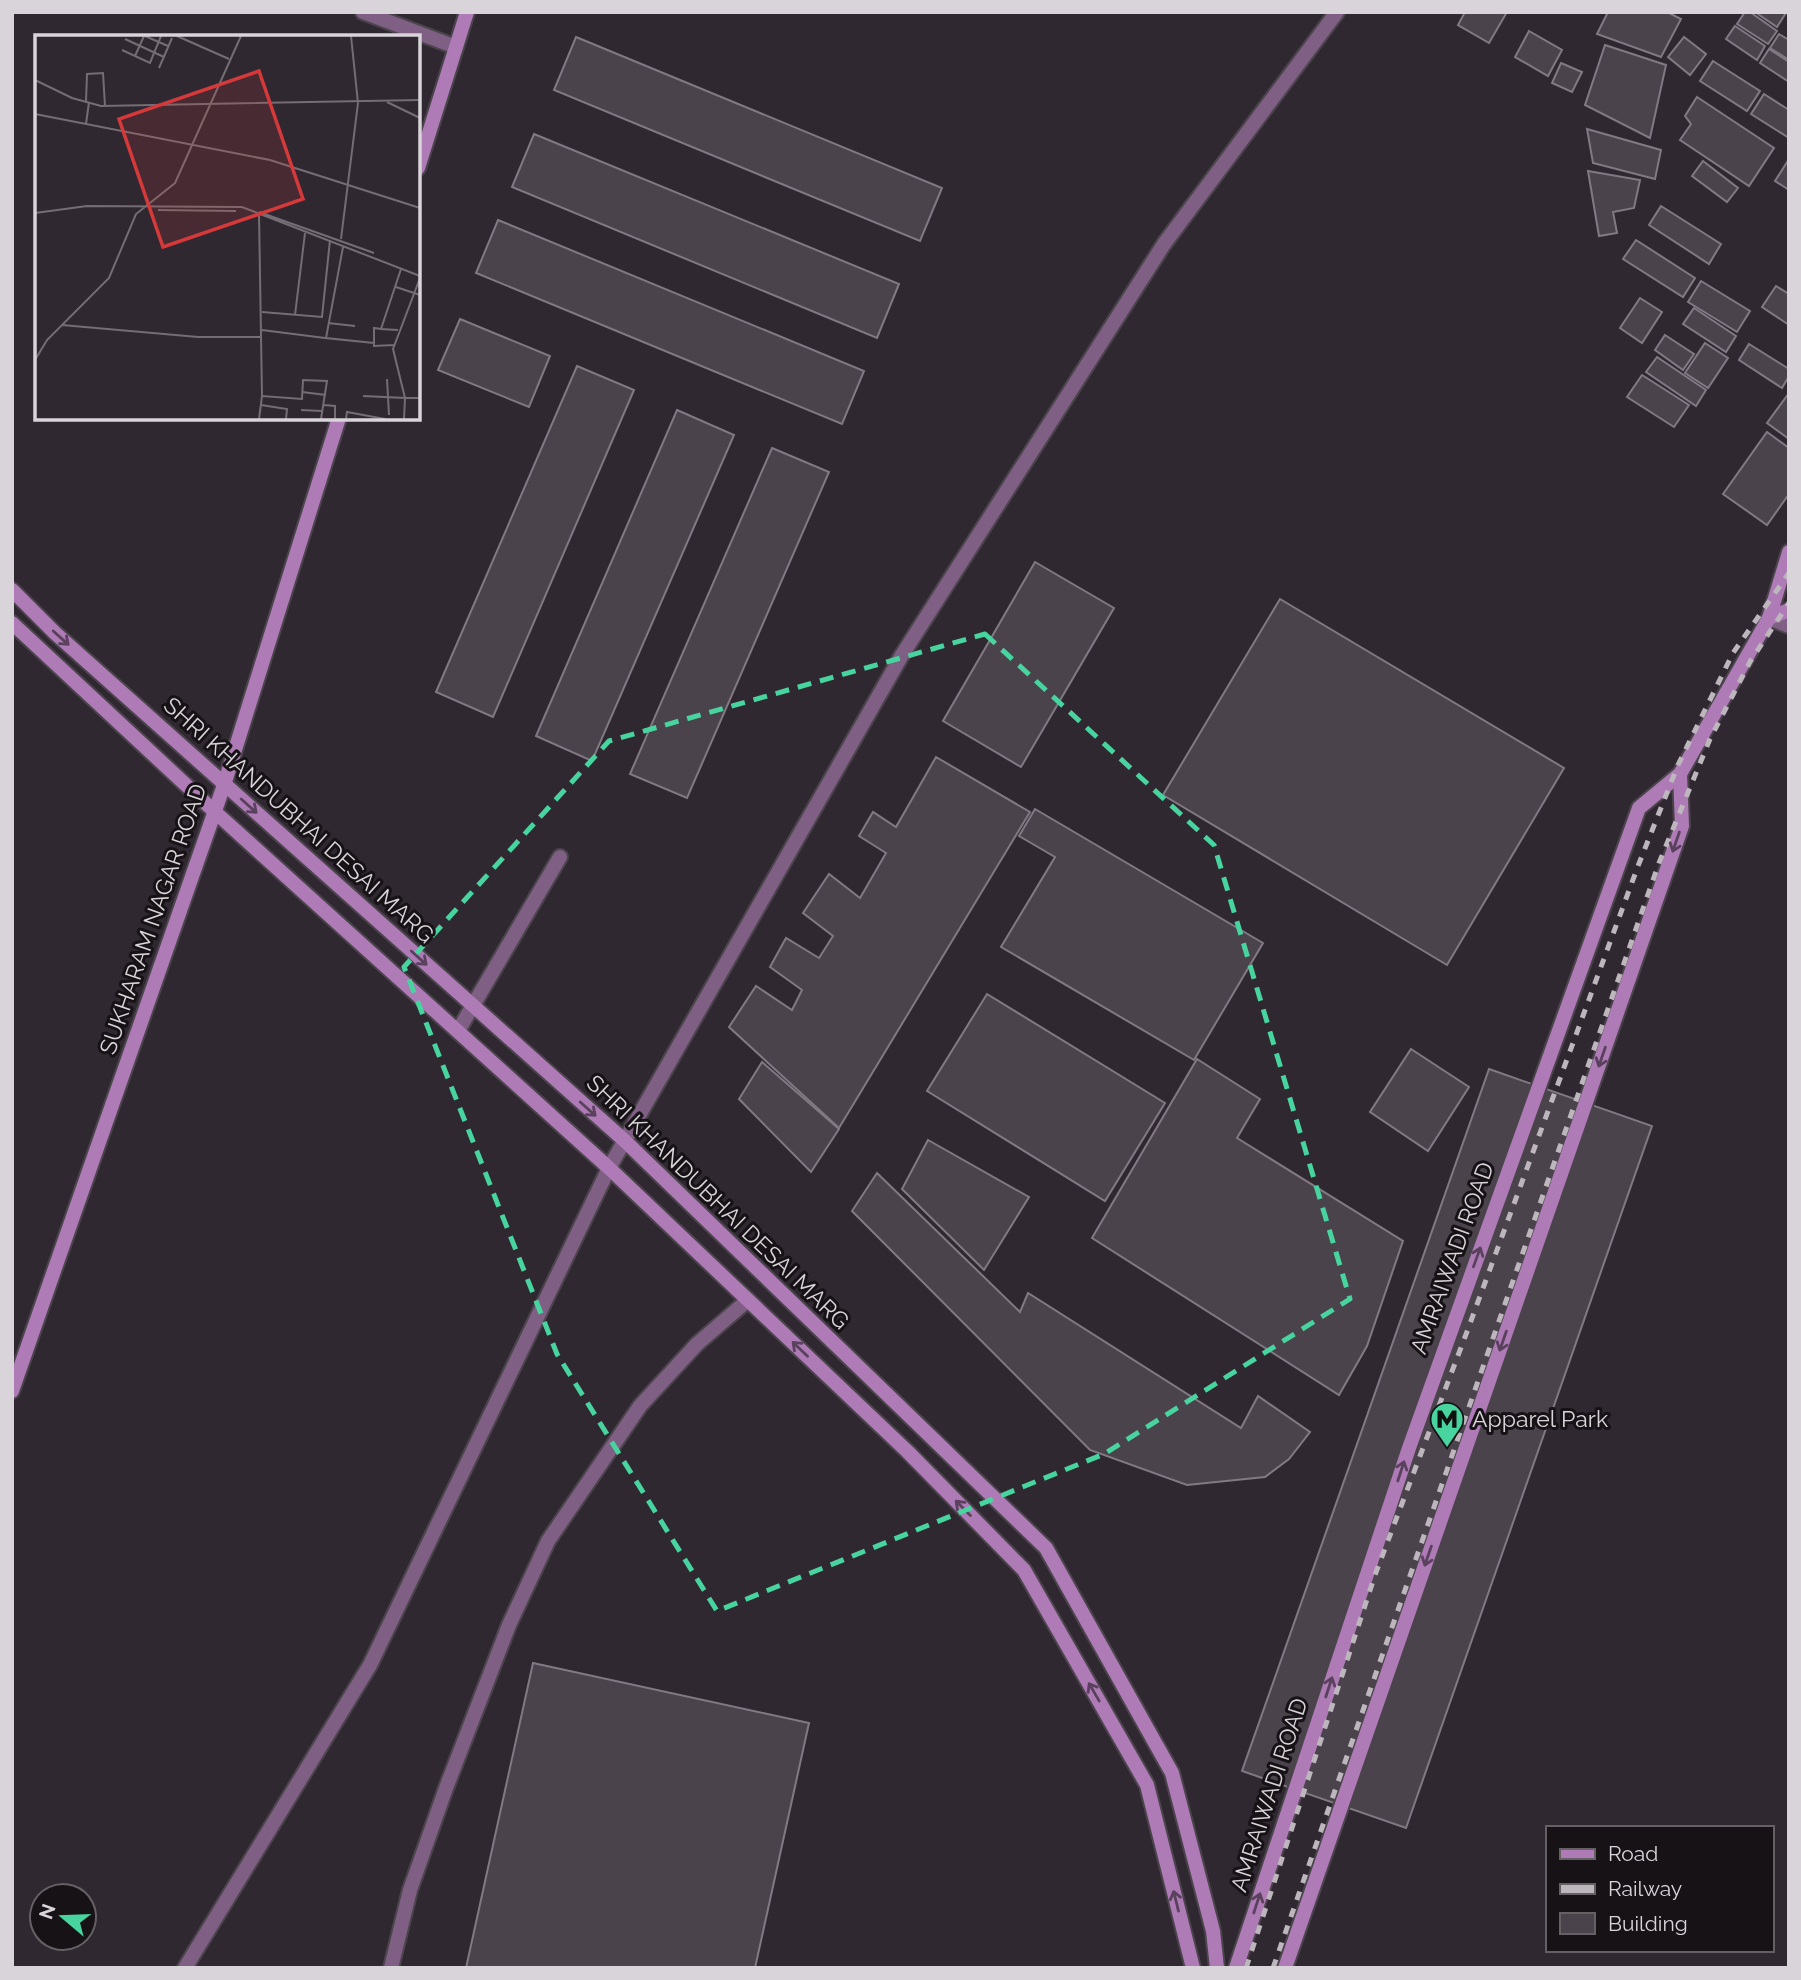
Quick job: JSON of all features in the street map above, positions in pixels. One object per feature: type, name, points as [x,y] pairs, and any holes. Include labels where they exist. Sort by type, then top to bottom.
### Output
[{"type":"main road","points":[[420,162],[467,12]]},
{"type":"main road","name":"SUKHARAM NAGAR ROAD","points":[[12,1391],[215,812],[339,420]]},
{"type":"main road","name":"AMRAIWADI ROAD","points":[[1236,1968],[1409,1448],[1639,808],[1680,774],[1769,618],[1789,552]]},
{"type":"main road","name":"SHRI KHANDUBHAI DESAI MARG","points":[[12,590],[224,785],[625,1141],[1046,1548],[1172,1773],[1213,1931],[1217,1968]]},
{"type":"main road","points":[[1769,618],[1789,610]]},
{"type":"main road","points":[[12,622],[215,812],[609,1168],[908,1452],[1024,1570],[1147,1785],[1193,1968]]},
{"type":"main road","points":[[1285,1968],[1682,826],[1680,774]]},
{"type":"street","points":[[363,12],[456,47]]},
{"type":"street","points":[[185,1968],[370,1665],[609,1168],[902,654],[1164,244],[1337,12]]},
{"type":"street","points":[[1769,618],[1789,626]]},
{"type":"street","points":[[458,1031],[560,857]]},
{"type":"street","points":[[391,1968],[410,1891],[446,1788],[509,1625],[548,1541],[640,1406],[697,1344],[748,1300]]},
{"type":"highlighted area","points":[[985,634],[1214,845],[1350,1299],[1104,1454],[717,1611],[557,1354],[404,967],[609,741]]},
{"type":"building","points":[[1465,12],[1507,12],[1489,43],[1458,25]]},
{"type":"building","points":[[1608,12],[1667,12],[1681,19],[1661,57],[1597,34]]},
{"type":"building","points":[[1745,12],[1750,12],[1777,31],[1768,44],[1737,24]]},
{"type":"building","points":[[1755,12],[1784,12],[1786,13],[1777,27]]},
{"type":"building","points":[[1735,26],[1765,46],[1757,60],[1726,39]]},
{"type":"building","points":[[1529,31],[1562,50],[1548,76],[1515,57]]},
{"type":"building","points":[[1779,34],[1789,40],[1789,60],[1770,48]]},
{"type":"building","points":[[576,37],[942,188],[920,241],[554,90]]},
{"type":"building","points":[[1684,37],[1706,54],[1690,75],[1668,57]]},
{"type":"building","points":[[1605,45],[1666,65],[1650,138],[1585,105]]},
{"type":"building","points":[[1769,49],[1789,62],[1789,82],[1760,63]]},
{"type":"building","points":[[1713,61],[1760,91],[1747,111],[1700,81]]},
{"type":"building","points":[[1561,63],[1582,72],[1572,92],[1552,83]]},
{"type":"building","points":[[1764,94],[1789,110],[1789,138],[1751,114]]},
{"type":"building","points":[[1697,97],[1774,148],[1749,186],[1680,140],[1691,124],[1685,116]]},
{"type":"building","points":[[1587,129],[1661,150],[1655,179],[1593,163]]},
{"type":"building","points":[[534,134],[899,284],[877,338],[512,187]]},
{"type":"building","points":[[1789,159],[1789,190],[1775,181]]},
{"type":"building","points":[[1703,161],[1738,188],[1727,202],[1692,176]]},
{"type":"building","points":[[1588,171],[1640,180],[1634,208],[1613,212],[1617,233],[1599,236]]},
{"type":"building","points":[[1661,206],[1721,244],[1709,264],[1649,225]]},
{"type":"building","points":[[498,220],[864,371],[842,424],[476,273]]},
{"type":"building","points":[[1636,240],[1695,278],[1683,297],[1623,259]]},
{"type":"building","points":[[1701,281],[1750,311],[1737,332],[1688,302]]},
{"type":"building","points":[[1776,286],[1789,294],[1789,325],[1762,307]]},
{"type":"building","points":[[1640,298],[1662,312],[1642,343],[1620,328]]},
{"type":"building","points":[[1694,308],[1736,336],[1726,352],[1683,324]]},
{"type":"building","points":[[460,319],[550,356],[529,407],[438,370]]},
{"type":"building","points":[[1665,335],[1694,354],[1683,370],[1655,350]]},
{"type":"building","points":[[1705,343],[1728,358],[1708,388],[1685,373]]},
{"type":"building","points":[[1749,344],[1789,369],[1789,376],[1782,388],[1739,360]]},
{"type":"building","points":[[1657,357],[1706,390],[1696,406],[1646,372]]},
{"type":"building","points":[[577,366],[634,390],[493,717],[436,692]]},
{"type":"building","points":[[1642,375],[1689,405],[1674,427],[1627,397]]},
{"type":"building","points":[[1789,393],[1789,439],[1767,423]]},
{"type":"building","points":[[677,410],[734,435],[592,761],[536,736]]},
{"type":"building","points":[[1767,432],[1789,448],[1789,494],[1767,525],[1723,494]]},
{"type":"building","points":[[772,448],[829,472],[687,798],[630,774]]},
{"type":"building","points":[[1035,562],[1114,608],[1021,767],[943,721]]},
{"type":"building","points":[[1280,599],[1564,768],[1447,965],[1163,795]]},
{"type":"building","points":[[936,757],[1030,812],[839,1128],[729,1027],[756,986],[792,1010],[802,990],[770,967],[786,938],[819,958],[833,936],[803,913],[829,874],[860,898],[886,853],[859,836],[873,812],[896,827]]},
{"type":"building","points":[[1035,809],[1263,943],[1194,1060],[1001,947],[1055,857],[1019,836]]},
{"type":"building","points":[[987,994],[1165,1103],[1105,1201],[927,1091]]},
{"type":"building","points":[[1411,1049],[1469,1087],[1428,1151],[1370,1112]]},
{"type":"building","points":[[1197,1059],[1260,1099],[1237,1138],[1403,1241],[1367,1346],[1339,1395],[1092,1238]]},
{"type":"building","points":[[762,1062],[839,1129],[811,1172],[739,1099]]},
{"type":"building","name":"Apparel Park","points":[[1489,1069],[1652,1126],[1406,1828],[1242,1771]]},
{"type":"building","points":[[928,1140],[1029,1197],[984,1270],[902,1189]]},
{"type":"building","points":[[877,1173],[1020,1312],[1028,1293],[1241,1428],[1258,1396],[1310,1432],[1289,1459],[1265,1477],[1187,1485],[1090,1450],[852,1211]]},
{"type":"building","points":[[533,1663],[809,1723],[755,1968],[466,1968]]},
{"type":"railway","points":[[1246,1968],[1375,1575],[1638,866],[1678,765],[1733,653],[1789,573]]},
{"type":"railway","points":[[1273,1968],[1659,863],[1710,739],[1751,660],[1789,603]]},
{"type":"place","name":"Apparel Park","points":[[1447,1449]]}]
